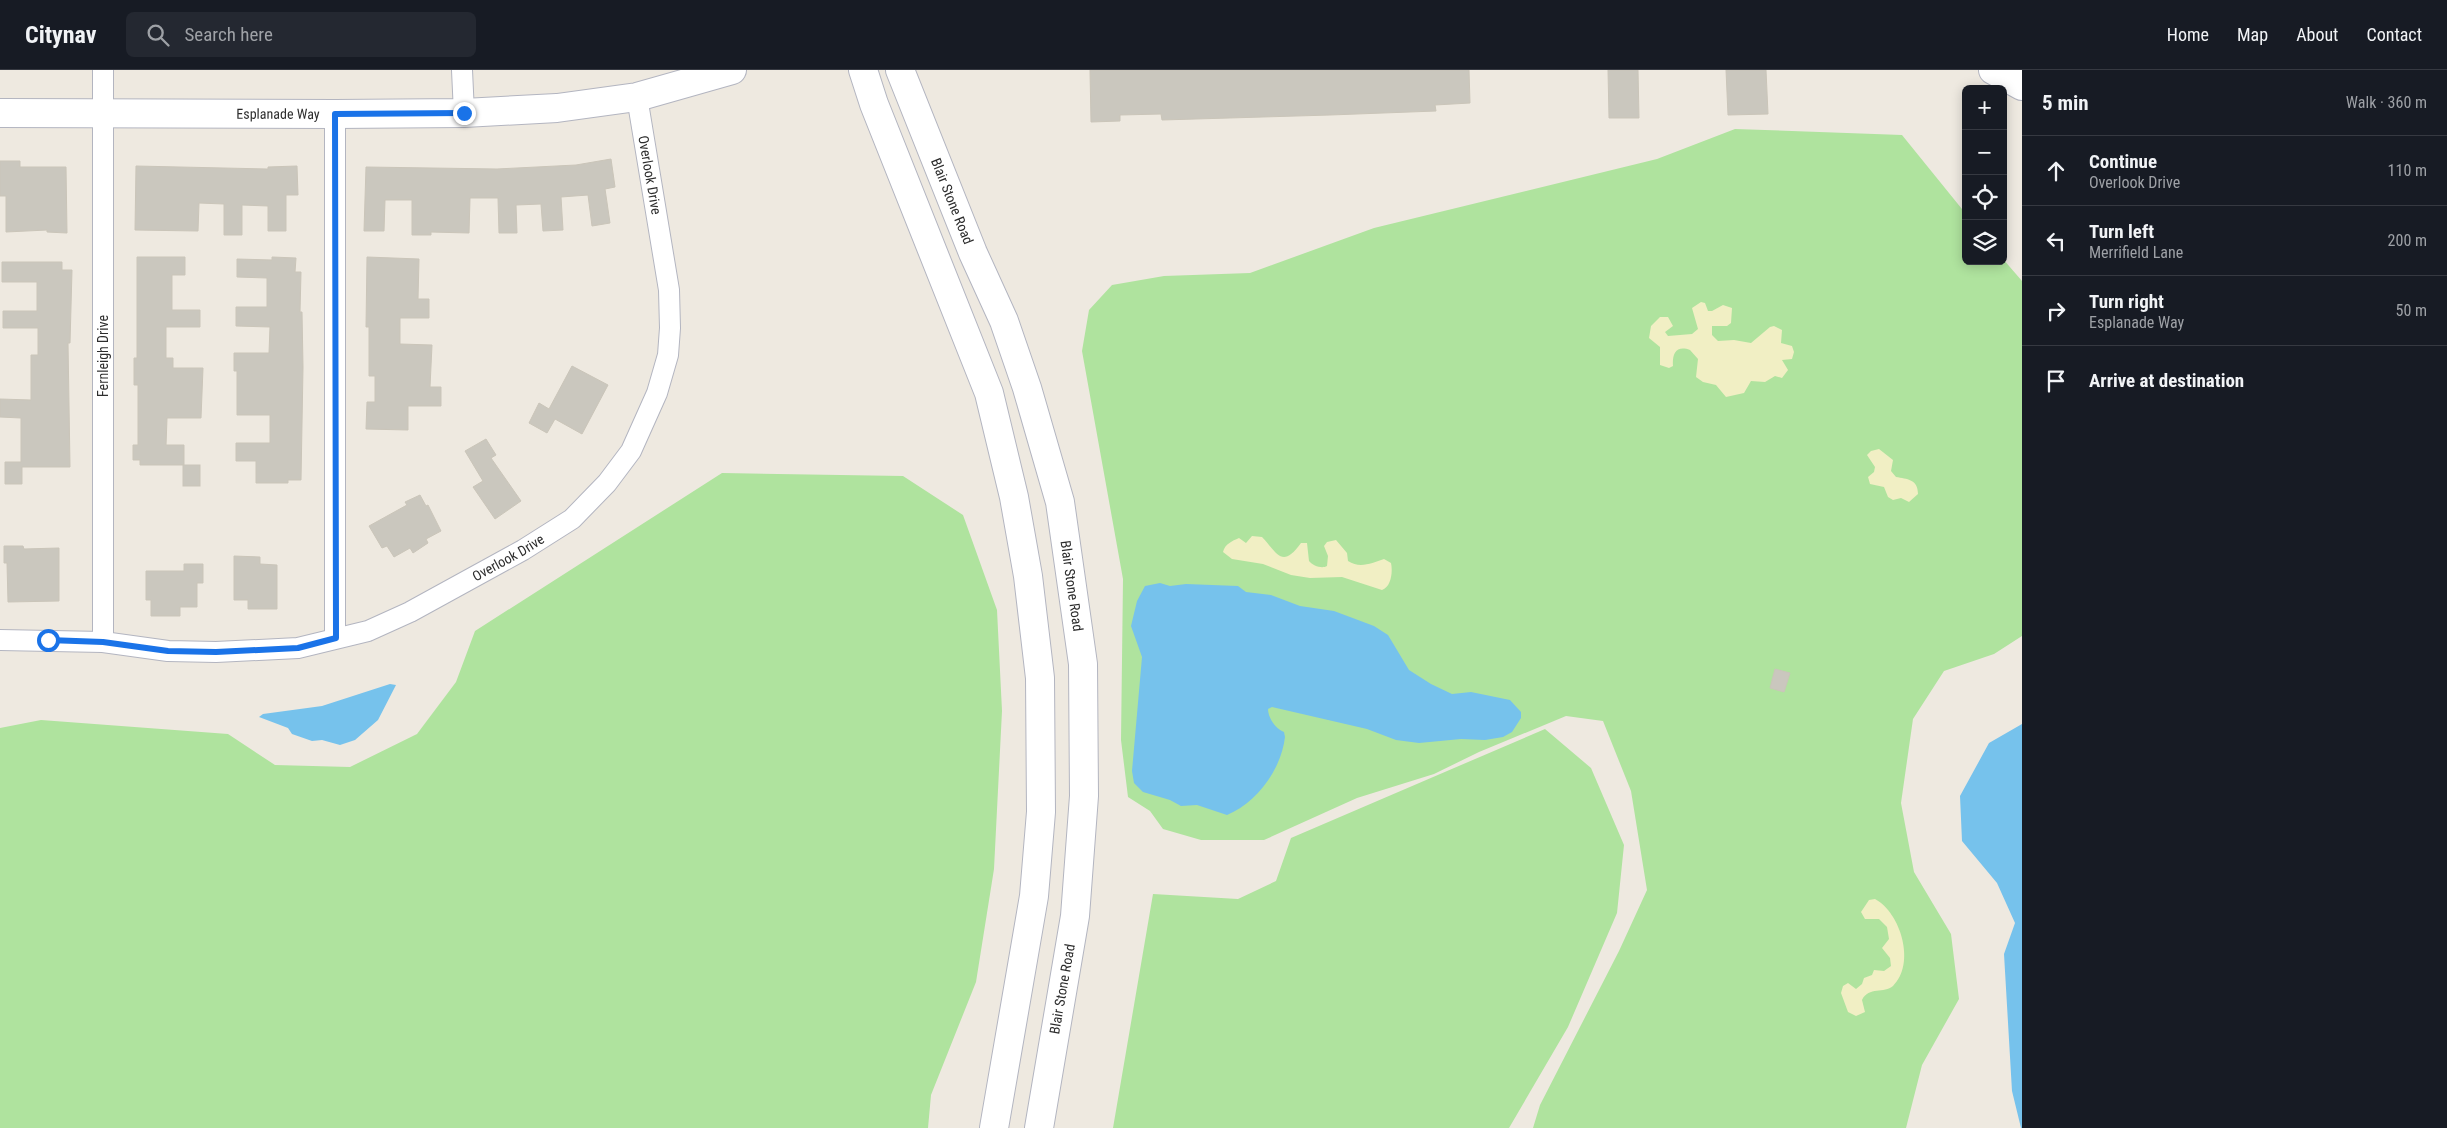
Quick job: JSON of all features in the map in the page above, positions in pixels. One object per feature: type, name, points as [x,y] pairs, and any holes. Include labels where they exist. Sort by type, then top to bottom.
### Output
[{"type":"street","name":"Fernleigh Drive","points":[[103,70],[103,642]]},
{"type":"street","points":[[462,70],[464,113]]},
{"type":"street","name":"Esplanade Way","points":[[0,113],[464,113],[557,108],[637,97],[732,70]]},
{"type":"street","points":[[863,70],[874,104],[989,393],[1014,497],[1028,576],[1040,678],[1041,812],[1034,896],[994,1128]]},
{"type":"street","name":"Blair Stone Road","points":[[900,70],[973,253],[1004,321],[1027,388],[1060,502],[1083,664],[1084,796],[1075,916],[1039,1128]]},
{"type":"street","points":[[1993,70],[2022,86]]},
{"type":"street","name":"Overlook Drive","points":[[0,640],[103,642],[168,651],[216,652],[298,648],[368,631],[410,612],[523,550],[572,519],[607,483],[630,451],[658,393],[668,355],[670,328],[669,290],[637,97]]},
{"type":"street","points":[[335,114],[336,638]]},
{"type":"green space","points":[[1735,129],[1902,135],[1962,209],[1962,265],[2007,264],[2022,281],[2022,636],[1994,654],[1944,671],[1913,719],[1901,803],[1914,872],[1951,934],[1959,999],[1922,1065],[1906,1128],[1533,1128],[1540,1105],[1619,951],[1647,890],[1631,791],[1603,721],[1566,716],[1479,752],[1434,774],[1357,798],[1264,840],[1201,840],[1163,829],[1150,811],[1128,797],[1121,740],[1123,579],[1082,351],[1089,310],[1112,285],[1164,276],[1250,273],[1374,228],[1657,159]]},
{"type":"green space","points":[[722,473],[903,476],[963,515],[997,610],[1002,711],[994,869],[976,982],[931,1095],[928,1128],[0,1128],[0,728],[41,720],[228,734],[275,765],[350,767],[417,734],[456,682],[475,631]]},
{"type":"green space","points":[[1545,729],[1591,768],[1624,845],[1617,913],[1568,1027],[1509,1128],[1113,1128],[1153,894],[1238,899],[1276,881],[1291,838]]},
{"type":"sand","points":[[1701,302],[1705,303],[1708,311],[1723,305],[1732,308],[1731,323],[1727,326],[1712,326],[1712,335],[1718,341],[1734,340],[1751,343],[1770,327],[1774,326],[1782,330],[1781,343],[1792,346],[1794,352],[1792,359],[1782,360],[1788,370],[1782,378],[1775,376],[1765,382],[1751,381],[1744,393],[1726,397],[1716,385],[1703,382],[1696,377],[1698,359],[1690,350],[1678,350],[1674,354],[1673,366],[1669,368],[1660,365],[1660,347],[1649,338],[1651,326],[1660,317],[1668,317],[1673,326],[1665,332],[1668,336],[1692,334],[1698,329],[1692,308]]},
{"type":"sand","points":[[1879,449],[1893,460],[1891,471],[1896,477],[1904,478],[1916,485],[1918,494],[1909,502],[1901,498],[1893,500],[1888,497],[1884,487],[1870,484],[1868,477],[1874,472],[1875,467],[1867,455],[1871,451]]},
{"type":"sand","points":[[1252,536],[1262,537],[1276,553],[1285,557],[1295,551],[1301,543],[1307,543],[1309,561],[1315,566],[1320,567],[1327,566],[1328,556],[1324,546],[1327,542],[1336,540],[1347,553],[1348,561],[1352,563],[1357,565],[1366,564],[1384,559],[1391,563],[1391,579],[1382,590],[1342,577],[1310,578],[1291,575],[1263,564],[1232,559],[1223,552],[1225,547],[1231,542],[1239,538],[1246,543]]},
{"type":"sand","points":[[1875,899],[1892,915],[1898,927],[1904,952],[1904,965],[1900,977],[1893,986],[1865,996],[1862,1000],[1865,1012],[1856,1016],[1848,1012],[1841,993],[1843,986],[1848,983],[1856,989],[1862,984],[1864,978],[1872,975],[1874,970],[1884,971],[1891,966],[1890,958],[1882,948],[1889,939],[1887,927],[1879,919],[1865,919],[1861,912],[1869,900]]},
{"type":"water","points":[[1160,583],[1170,586],[1186,584],[1238,586],[1246,592],[1271,595],[1300,606],[1334,611],[1374,626],[1388,635],[1409,670],[1431,684],[1452,694],[1471,692],[1510,700],[1521,712],[1521,718],[1512,732],[1503,737],[1485,740],[1461,739],[1419,743],[1396,740],[1367,729],[1272,707],[1268,709],[1271,719],[1284,732],[1283,749],[1266,784],[1238,809],[1227,815],[1197,805],[1181,806],[1170,800],[1143,792],[1134,783],[1132,771],[1142,657],[1131,626],[1137,601],[1145,586]]},
{"type":"water","points":[[390,684],[396,685],[378,720],[355,740],[340,745],[322,740],[312,741],[292,734],[288,728],[259,717],[263,714],[322,706]]},
{"type":"water","points":[[2022,724],[2021,1128],[2012,1091],[2004,954],[2015,923],[1997,883],[1962,841],[1960,796],[1989,743]]},
{"type":"building","points":[[1090,70],[1469,70],[1470,103],[1435,105],[1436,111],[1162,120],[1161,114],[1120,115],[1120,121],[1091,122]]},
{"type":"building","points":[[1608,70],[1638,70],[1639,118],[1609,118]]},
{"type":"building","points":[[1726,70],[1766,70],[1768,114],[1728,115]]},
{"type":"building","points":[[611,159],[615,187],[605,189],[610,223],[592,226],[588,195],[561,197],[563,230],[543,231],[541,204],[516,205],[517,233],[499,233],[498,198],[470,198],[469,233],[431,232],[431,235],[412,235],[412,200],[385,200],[384,231],[364,231],[366,167],[497,169],[576,165]]},
{"type":"building","points":[[0,161],[20,161],[20,167],[66,167],[67,233],[47,232],[47,230],[6,232],[6,196],[0,196]]},
{"type":"building","points":[[136,166],[268,169],[268,167],[297,166],[298,195],[286,195],[286,231],[268,231],[268,206],[242,205],[242,235],[224,235],[224,204],[199,203],[198,231],[135,230]]},
{"type":"building","points":[[137,257],[185,257],[185,275],[172,275],[172,310],[200,310],[200,327],[166,327],[166,358],[173,358],[173,368],[203,368],[201,418],[167,418],[166,445],[184,445],[184,465],[140,465],[140,460],[133,460],[133,445],[138,445],[138,385],[134,385],[134,358],[137,358]]},
{"type":"building","points":[[272,257],[296,258],[295,272],[301,272],[300,312],[302,312],[303,367],[301,480],[288,480],[288,483],[256,483],[256,461],[236,461],[236,443],[270,443],[270,415],[237,415],[237,371],[234,371],[234,353],[269,353],[270,327],[236,326],[236,307],[267,307],[267,278],[237,277],[237,259],[272,260]]},
{"type":"building","points":[[367,257],[419,259],[418,299],[429,299],[429,318],[400,318],[400,344],[432,345],[430,387],[441,387],[441,406],[408,406],[408,430],[366,429],[367,402],[375,402],[375,376],[369,376],[369,327],[366,327]]},
{"type":"building","points":[[2,262],[62,262],[62,270],[72,270],[70,343],[68,343],[70,467],[22,467],[22,484],[5,484],[5,462],[21,462],[21,418],[0,417],[0,399],[31,400],[31,355],[38,355],[38,328],[3,328],[3,311],[37,311],[37,282],[2,282]]},
{"type":"building","points":[[572,366],[608,385],[582,434],[555,419],[547,433],[529,423],[539,403],[549,409]]},
{"type":"building","points":[[486,439],[496,455],[491,458],[521,501],[495,519],[473,487],[483,481],[465,451]]},
{"type":"building","points":[[183,465],[200,465],[200,486],[183,486]]},
{"type":"building","points":[[420,495],[426,506],[428,505],[441,531],[426,539],[428,543],[413,553],[410,548],[394,557],[387,546],[382,548],[369,526],[407,505],[405,502]]},
{"type":"building","points":[[4,546],[23,546],[24,549],[59,548],[59,601],[8,602],[7,563],[4,563]]},
{"type":"building","points":[[234,556],[260,557],[260,564],[277,565],[277,609],[248,609],[248,600],[234,600]]},
{"type":"building","points":[[184,564],[203,564],[203,583],[197,583],[197,607],[180,607],[180,616],[151,616],[151,600],[146,600],[146,571],[184,571]]},
{"type":"building","points":[[1775,669],[1790,673],[1784,692],[1770,688]]},
{"type":"route","points":[[48,640],[103,642],[168,651],[216,652],[298,648],[336,638],[335,114],[464,113]]}]
